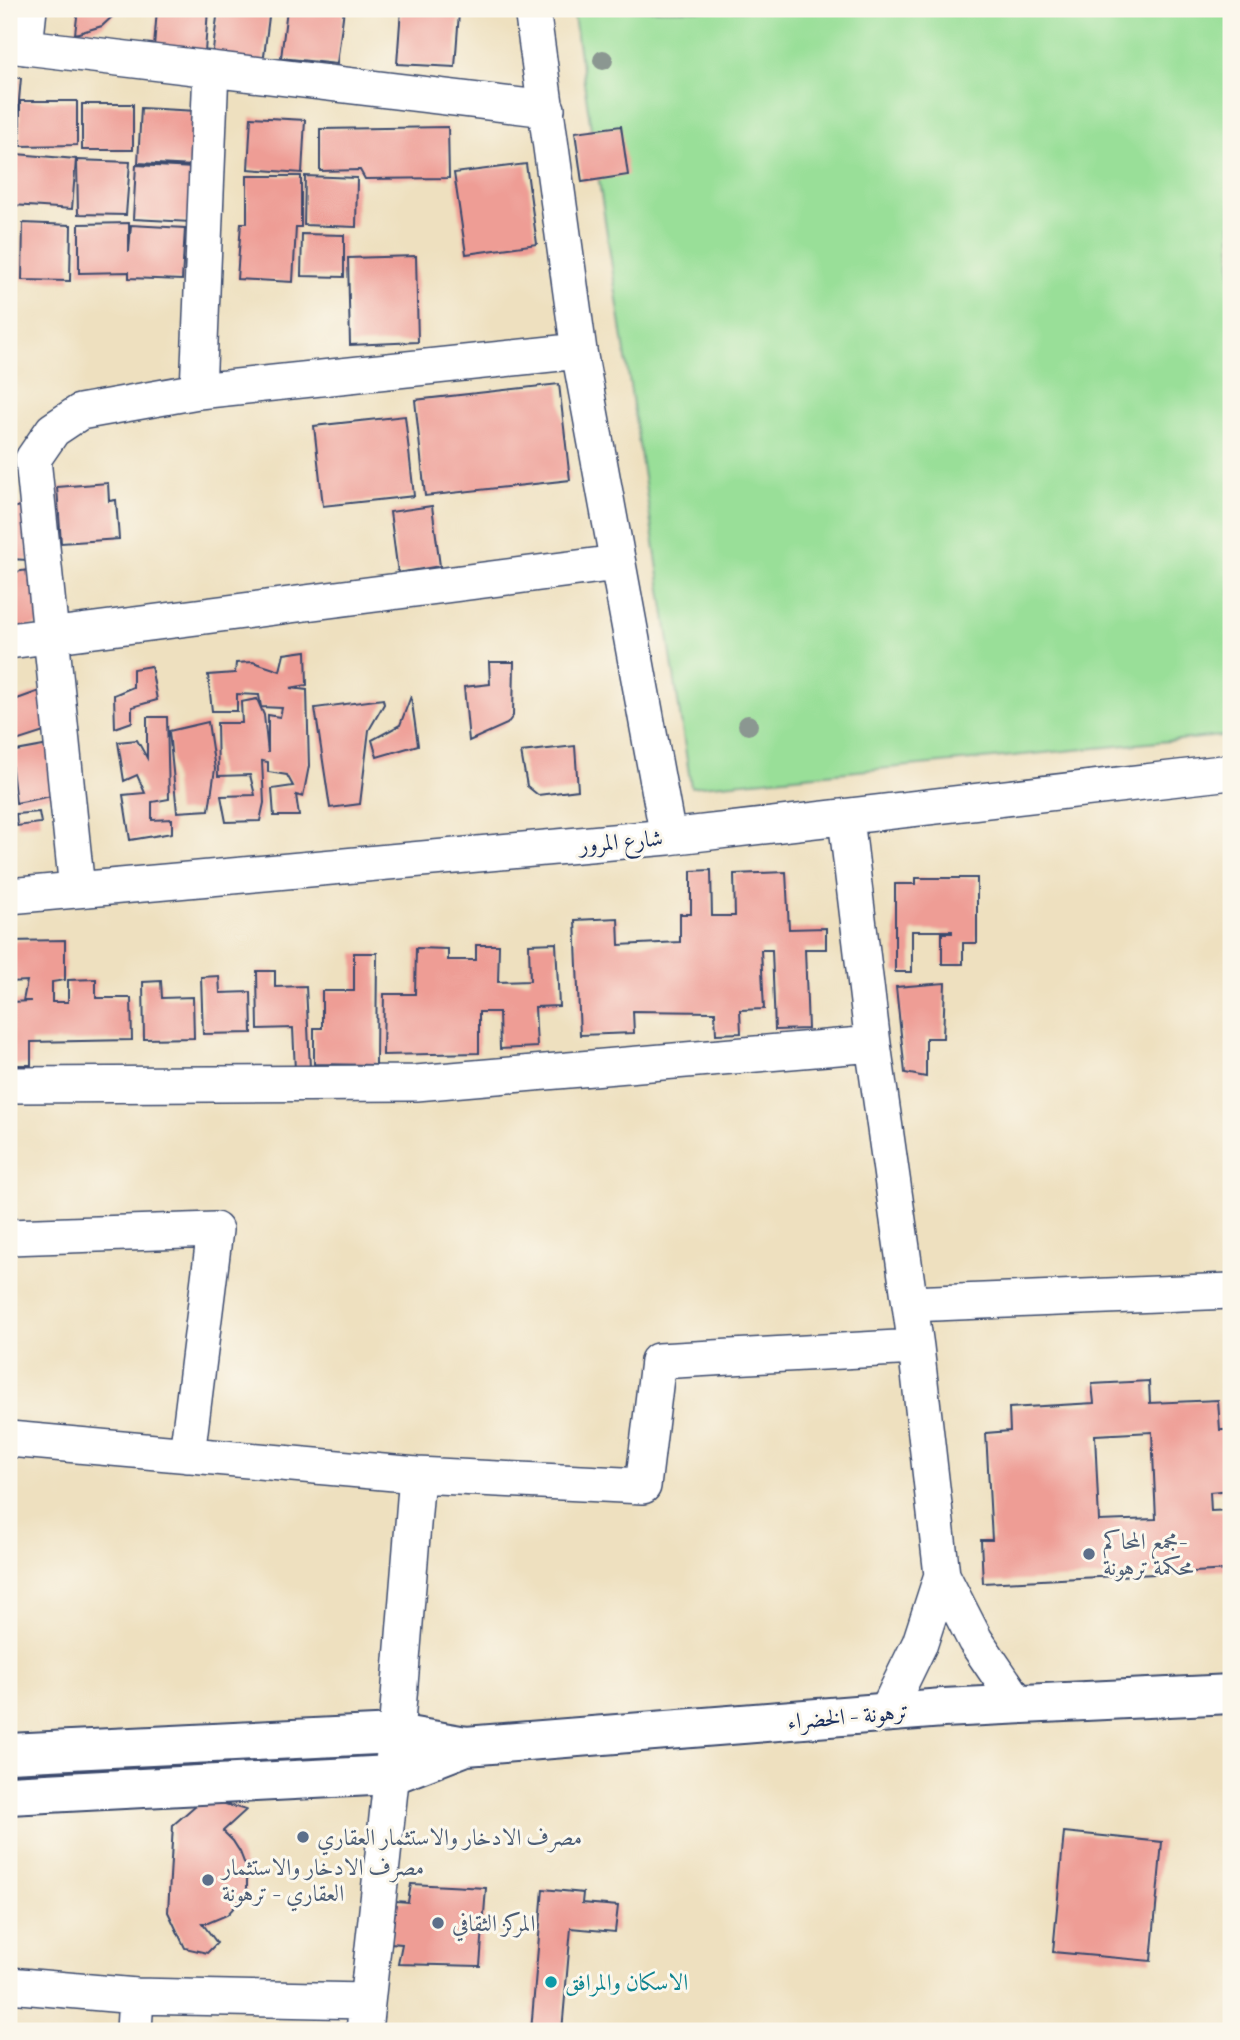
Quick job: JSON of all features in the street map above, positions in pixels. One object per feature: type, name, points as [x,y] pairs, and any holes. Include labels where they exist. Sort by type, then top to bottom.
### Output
[{"type":"highway","name":"ترهونة - الخضراء","points":[[466,1746],[886,1713],[1231,1694]]},
{"type":"highway","points":[[9,1753],[396,1734],[466,1746]]},
{"type":"highway","points":[[9,1795],[391,1775],[466,1746]]},
{"type":"street","points":[[29,9],[17,46],[547,109]]},
{"type":"street","points":[[532,9],[579,351],[668,837]]},
{"type":"street","points":[[198,391],[211,69]]},
{"type":"street","points":[[77,890],[50,635],[21,461],[53,430],[80,412],[198,391],[579,351]]},
{"type":"street","points":[[9,641],[617,563]]},
{"type":"street","name":"شارع المرور","points":[[9,896],[668,837],[1231,772]]},
{"type":"street","points":[[846,818],[873,1044],[916,1347],[942,1575],[975,1640],[1019,1705]]},
{"type":"street","points":[[9,1084],[416,1083],[873,1044]]},
{"type":"street","points":[[9,1237],[215,1230],[187,1455]]},
{"type":"street","points":[[910,1304],[1231,1291]]},
{"type":"street","points":[[9,1439],[417,1475],[643,1486],[658,1361],[916,1347]]},
{"type":"street","points":[[9,1985],[364,2016],[396,1734],[417,1475]]},
{"type":"street","points":[[886,1713],[920,1643],[942,1575]]},
{"type":"street","points":[[134,2031],[136,1996]]},
{"type":"green space","points":[[1231,9],[1231,735],[691,787],[573,10]]},
{"type":"building","points":[[78,9],[115,9],[115,14],[102,26],[75,34]]},
{"type":"building","points":[[157,9],[208,9],[205,52],[154,47]]},
{"type":"building","points":[[218,9],[270,9],[263,64],[212,58]]},
{"type":"building","points":[[287,9],[344,9],[337,64],[281,58]]},
{"type":"building","points":[[401,9],[459,13],[455,67],[397,64]]},
{"type":"building","points":[[9,78],[21,78],[15,145],[9,145]]},
{"type":"building","points":[[20,101],[77,101],[77,145],[20,146]]},
{"type":"building","points":[[82,104],[133,104],[133,150],[82,150]]},
{"type":"building","points":[[141,108],[197,111],[194,166],[138,163]]},
{"type":"building","points":[[251,117],[305,120],[302,173],[248,169]]},
{"type":"building","points":[[621,126],[628,175],[582,182],[575,132]]},
{"type":"building","points":[[448,127],[449,178],[365,179],[360,170],[320,171],[320,129]]},
{"type":"building","points":[[16,154],[76,159],[72,209],[13,205]]},
{"type":"building","points":[[77,160],[130,162],[126,215],[78,214]]},
{"type":"building","points":[[526,164],[537,244],[466,254],[454,173]]},
{"type":"building","points":[[136,165],[194,168],[191,222],[133,219]]},
{"type":"building","points":[[247,176],[301,176],[301,227],[296,227],[293,282],[237,279],[241,223],[247,223]]},
{"type":"building","points":[[305,176],[357,178],[356,227],[304,225]]},
{"type":"building","points":[[15,209],[12,270],[9,270],[9,212]]},
{"type":"building","points":[[23,223],[71,225],[70,281],[22,280]]},
{"type":"building","points":[[129,223],[129,252],[131,225],[185,228],[182,280],[129,278],[129,272],[79,273],[79,224]]},
{"type":"building","points":[[302,234],[344,235],[344,277],[301,276]]},
{"type":"building","points":[[416,256],[418,342],[350,345],[348,258]]},
{"type":"building","points":[[559,384],[570,480],[425,496],[415,400]]},
{"type":"building","points":[[405,416],[414,496],[323,506],[314,426]]},
{"type":"building","points":[[108,483],[109,501],[116,500],[119,539],[61,543],[57,487]]},
{"type":"building","points":[[24,505],[29,560],[9,559],[9,509]]},
{"type":"building","points":[[432,506],[440,566],[398,573],[390,512]]},
{"type":"building","points":[[34,569],[40,624],[9,632],[9,573]]},
{"type":"building","points":[[306,651],[307,685],[290,688],[307,690],[309,766],[303,797],[296,795],[299,816],[274,816],[272,789],[293,786],[287,775],[268,772],[268,762],[262,761],[264,803],[260,821],[226,822],[221,796],[255,795],[250,775],[218,776],[217,723],[242,723],[241,702],[257,699],[264,715],[268,753],[268,715],[280,717],[282,708],[261,707],[259,695],[237,694],[237,711],[212,711],[208,675],[235,673],[236,663],[253,662],[280,671],[284,654]]},
{"type":"building","points":[[489,662],[514,662],[513,716],[507,724],[469,741],[464,687],[490,684]]},
{"type":"building","points":[[151,666],[157,700],[132,707],[132,722],[115,728],[114,695],[133,687],[133,669]]},
{"type":"building","points":[[45,689],[47,731],[10,743],[9,702]]},
{"type":"building","points":[[411,696],[418,745],[377,757],[372,740],[400,725]]},
{"type":"building","points":[[383,699],[384,704],[369,730],[360,804],[330,808],[315,708]]},
{"type":"building","points":[[147,717],[167,717],[169,799],[152,802],[152,820],[172,819],[172,833],[130,840],[123,795],[145,793],[137,775],[124,781],[118,742],[137,740],[147,758]]},
{"type":"building","points":[[208,722],[215,769],[209,810],[177,812],[169,731]]},
{"type":"building","points":[[49,745],[57,795],[16,803],[10,752]]},
{"type":"building","points":[[575,746],[578,790],[538,795],[527,786],[521,752]]},
{"type":"building","points":[[39,812],[41,823],[17,826],[16,814]]},
{"type":"building","points":[[711,870],[712,916],[735,916],[734,874],[786,872],[789,929],[826,928],[826,949],[805,949],[808,1029],[775,1030],[772,950],[761,950],[764,1009],[740,1010],[741,1033],[716,1034],[715,1012],[633,1011],[634,1033],[580,1035],[575,920],[618,918],[619,945],[680,942],[680,914],[691,914],[691,871]]},
{"type":"building","points":[[916,878],[977,878],[977,943],[963,943],[963,964],[942,964],[942,933],[952,931],[912,931],[912,972],[895,972],[895,884],[916,884]]},
{"type":"building","points":[[65,940],[65,980],[52,982],[52,1002],[68,1002],[68,980],[96,979],[96,998],[131,998],[132,1040],[31,1042],[31,1065],[11,1065],[11,1002],[31,1001],[23,1001],[27,981],[9,982],[9,941]]},
{"type":"building","points":[[556,943],[559,1006],[535,1007],[537,1047],[500,1049],[499,1012],[479,1012],[479,1053],[383,1055],[384,994],[415,994],[416,948],[448,949],[448,960],[476,960],[476,945],[499,945],[498,982],[530,981],[529,944]]},
{"type":"building","points":[[354,953],[377,953],[376,1065],[314,1064],[314,1028],[322,1028],[322,991],[354,991]]},
{"type":"building","points":[[257,971],[275,971],[275,987],[306,986],[310,1068],[295,1070],[293,1028],[258,1029]]},
{"type":"building","points":[[219,976],[220,993],[251,992],[252,1033],[203,1034],[201,977]]},
{"type":"building","points":[[161,981],[162,998],[193,997],[194,1038],[144,1039],[143,982]]},
{"type":"building","points":[[945,983],[943,1038],[926,1038],[926,1077],[905,1073],[896,987]]},
{"type":"building","points":[[1149,1381],[1150,1403],[1218,1400],[1220,1430],[1231,1430],[1231,1490],[1210,1492],[1211,1511],[1231,1510],[1231,1570],[983,1583],[981,1540],[992,1540],[986,1433],[1010,1431],[1009,1408],[1094,1403],[1092,1384]],"holes":[[[1152,1432],[1156,1519],[1099,1521],[1095,1435]]]},
{"type":"building","name":"مصرف الادخار والاستثمار العقاري - ترهونة","points":[[204,1798],[246,1810],[223,1831],[240,1852],[247,1870],[247,1890],[227,1915],[202,1923],[217,1943],[207,1953],[185,1948],[168,1912],[173,1825]]},
{"type":"building","points":[[1064,1832],[1162,1842],[1151,1961],[1053,1952]]},
{"type":"building","name":"المركز الثقافي","points":[[411,1884],[486,1888],[480,1966],[398,1964],[402,1944],[391,1943],[396,1901],[408,1902]]},
{"type":"building","name":"الاسكان والمرافق","points":[[543,1889],[583,1893],[582,1903],[618,1906],[615,1932],[571,1928],[562,2031],[531,2031]]},
{"type":"place","name":"مجمع المحاكم- محكمة ترهونة","points":[[1089,1554]]},
{"type":"place","name":"مصرف الادخار والاستثمار العقاري","points":[[303,1837]]},
{"type":"place","name":"مصرف الادخار والاستثمار العقاري - ترهونة","points":[[208,1880]]},
{"type":"place","name":"المركز الثقافي","points":[[438,1923]]},
{"type":"place","name":"الاسكان والمرافق","points":[[551,1982]]}]
